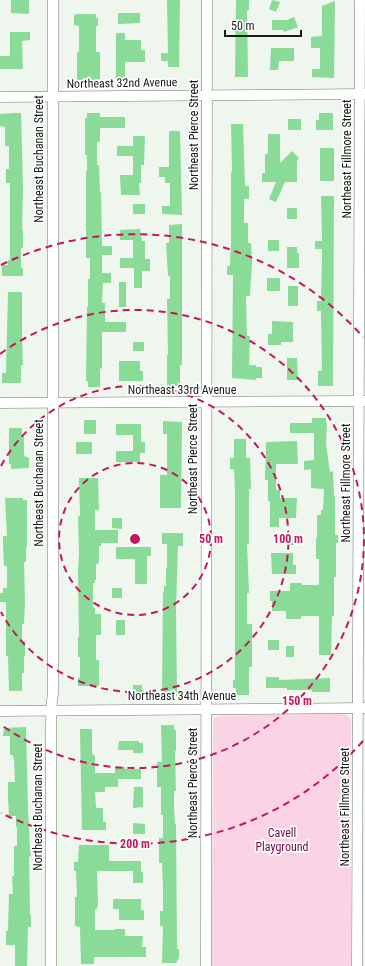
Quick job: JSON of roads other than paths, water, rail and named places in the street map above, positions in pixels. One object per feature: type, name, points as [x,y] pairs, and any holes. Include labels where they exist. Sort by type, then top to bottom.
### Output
[{"type":"street","name":"Northeast Buchanan Street","points":[[51,966],[53,694],[53,0]]},
{"type":"street","name":"Northeast Pierce Street","points":[[206,966],[207,0]]},
{"type":"street","name":"Northeast Fillmore Street","points":[[358,966],[362,708],[363,94],[360,0]]},
{"type":"street","name":"Northeast 32nd Avenue","points":[[0,97],[363,94]]},
{"type":"street","name":"Northeast 33rd Avenue","points":[[0,403],[362,401]]},
{"type":"street","name":"Northeast 34th Avenue","points":[[0,711],[362,708]]},
{"type":"park label","name":"Cavell Playground","points":[[282,840]]}]
